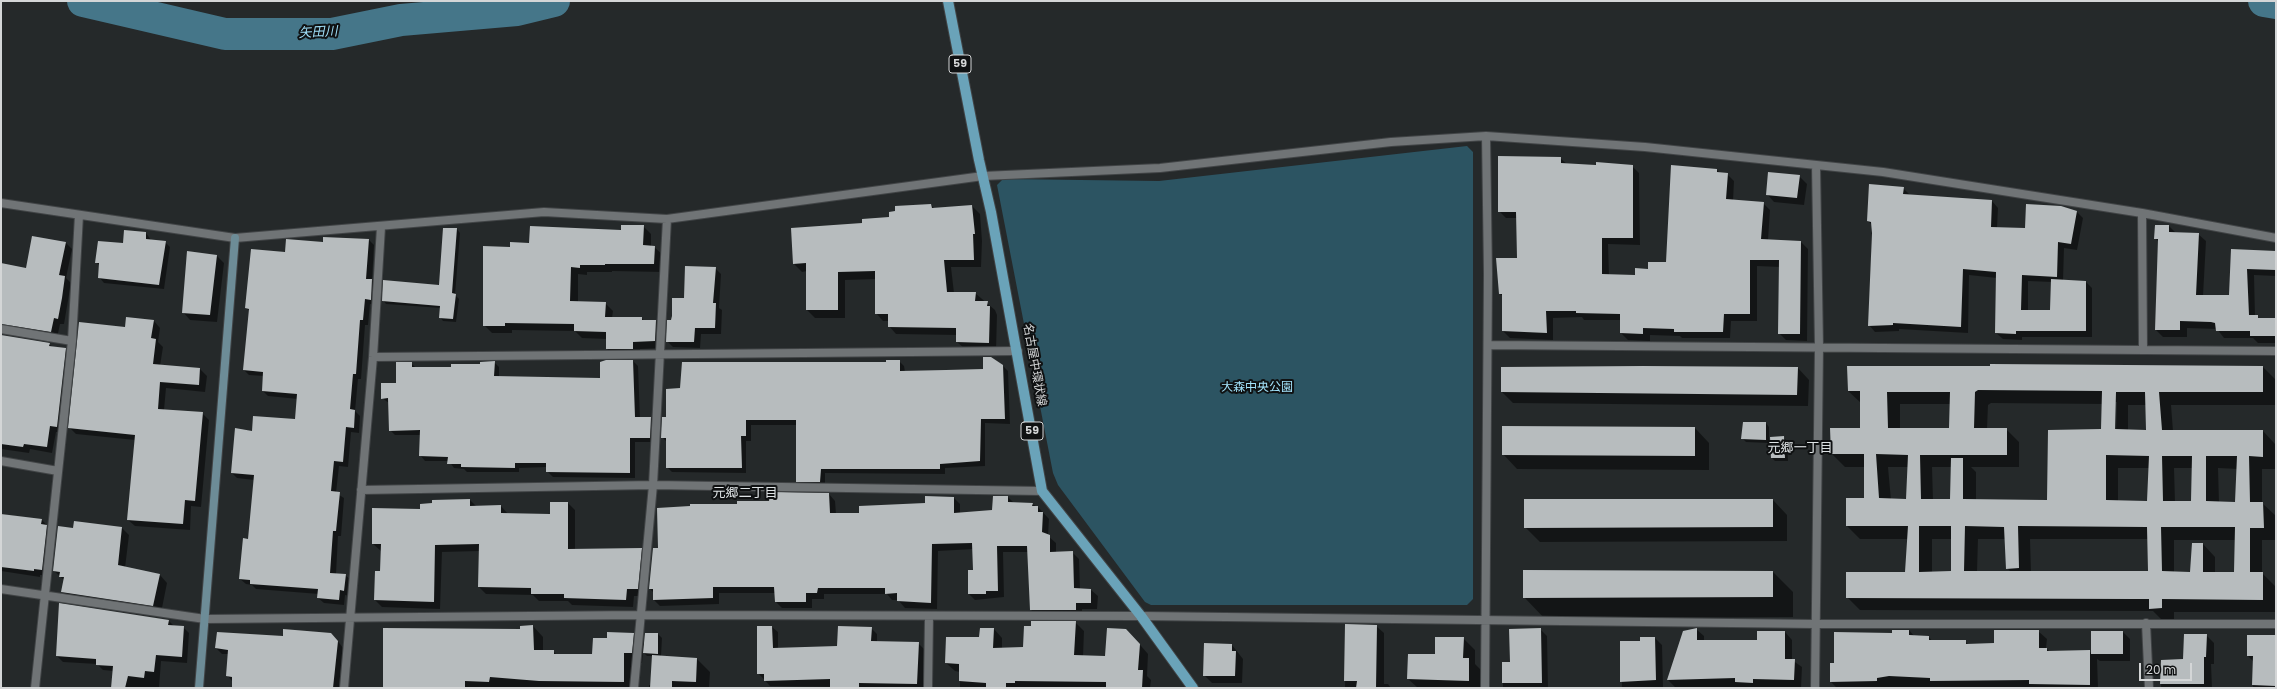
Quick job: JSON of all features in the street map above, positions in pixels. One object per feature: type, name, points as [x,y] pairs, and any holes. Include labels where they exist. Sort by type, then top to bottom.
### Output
[{"type":"main road","name":"名古屋中環状線","points":[[948,1],[1018,351],[1042,492],[1141,616],[1193,688]]},
{"type":"street","points":[[1485,688],[1488,345],[1486,136]]},
{"type":"street","points":[[1,203],[236,238],[381,227],[544,212],[667,219],[983,176],[1160,168],[1391,142],[1486,136],[1645,147],[1883,172],[2142,213],[2276,238]]},
{"type":"street","points":[[1815,688],[1819,347],[1816,165]]},
{"type":"street","points":[[2142,213],[2143,350]]},
{"type":"street","points":[[35,688],[72,341],[79,215]]},
{"type":"street","points":[[634,688],[653,485],[667,219]]},
{"type":"street","points":[[344,688],[349,618],[362,490],[381,227]]},
{"type":"street","points":[[200,688],[236,238]]},
{"type":"street","points":[[1,329],[72,341]]},
{"type":"street","points":[[1488,345],[2276,351]]},
{"type":"street","points":[[372,357],[659,356],[1018,351]]},
{"type":"street","points":[[1,461],[58,471]]},
{"type":"street","points":[[362,490],[653,485],[1042,492]]},
{"type":"street","points":[[1,589],[205,619],[640,615],[1141,616],[1815,624],[2276,624]]},
{"type":"street","points":[[928,688],[929,616]]},
{"type":"street","points":[[2146,623],[2149,688]]},
{"type":"green space","name":"大森中央公園","points":[[1467,146],[1473,152],[1473,599],[1467,605],[1151,605],[1145,602],[1058,485],[1053,473],[997,185],[1003,179],[1159,181]]},
{"type":"building","points":[[1498,156],[1561,157],[1561,163],[1596,165],[1596,162],[1633,165],[1633,238],[1602,238],[1602,274],[1635,275],[1635,268],[1648,269],[1648,262],[1666,262],[1671,165],[1717,169],[1717,172],[1728,173],[1726,199],[1764,202],[1761,239],[1801,241],[1800,334],[1778,334],[1779,260],[1750,260],[1750,314],[1724,314],[1723,332],[1674,332],[1674,329],[1643,328],[1643,334],[1620,333],[1620,314],[1576,313],[1576,311],[1546,311],[1547,333],[1502,331],[1502,294],[1499,294],[1496,258],[1517,258],[1516,212],[1498,212]]},
{"type":"building","points":[[1768,172],[1800,175],[1797,198],[1766,195]]},
{"type":"building","points":[[1869,184],[1904,187],[1903,194],[1992,200],[1991,227],[2025,228],[2026,204],[2061,206],[2077,211],[2071,244],[2058,242],[2057,277],[2022,275],[2021,310],[2050,310],[2051,279],[2086,281],[2086,331],[2016,331],[2016,334],[1995,333],[1996,272],[1963,269],[1961,327],[1893,323],[1893,325],[1868,326],[1872,233],[1871,222],[1867,221]]},
{"type":"building","points":[[931,204],[932,208],[972,205],[975,234],[973,234],[974,260],[944,260],[947,292],[976,292],[975,301],[988,301],[987,306],[990,306],[989,343],[956,342],[956,328],[888,327],[888,314],[875,314],[875,271],[838,272],[838,310],[806,310],[806,263],[793,264],[791,228],[862,223],[862,219],[889,217],[889,212],[895,211],[895,206]]},
{"type":"building","points":[[621,225],[644,225],[643,245],[655,246],[654,264],[605,264],[580,265],[580,268],[571,267],[570,301],[606,302],[605,317],[642,317],[642,320],[656,320],[655,341],[633,342],[633,349],[606,349],[606,332],[574,331],[574,324],[505,323],[505,326],[483,326],[483,246],[510,247],[510,242],[529,243],[530,226],[621,230]]},
{"type":"building","points":[[2155,225],[2169,225],[2169,232],[2199,233],[2196,295],[2229,295],[2231,249],[2276,251],[2276,270],[2247,269],[2249,315],[2258,315],[2258,318],[2275,318],[2276,336],[2250,336],[2250,331],[2216,331],[2215,323],[2211,322],[2180,321],[2180,330],[2155,330],[2158,239],[2154,239]]},
{"type":"building","points":[[443,228],[457,228],[452,293],[456,294],[453,319],[439,318],[440,306],[382,301],[383,280],[439,285]]},
{"type":"building","points":[[124,230],[146,232],[146,239],[166,241],[159,285],[98,278],[99,263],[95,263],[98,241],[123,243]]},
{"type":"building","points":[[32,236],[66,242],[59,275],[65,276],[62,298],[58,319],[54,318],[51,332],[1,324],[1,263],[26,268]]},
{"type":"building","points":[[323,237],[369,239],[366,279],[372,279],[371,300],[365,299],[363,320],[360,320],[356,374],[353,374],[350,409],[355,410],[354,428],[346,427],[343,462],[334,461],[331,491],[340,492],[336,531],[333,531],[330,573],[346,574],[344,591],[340,590],[339,600],[317,598],[318,589],[250,584],[250,580],[239,579],[243,538],[248,539],[254,475],[231,473],[235,428],[252,431],[253,416],[295,419],[297,394],[262,391],[263,372],[243,370],[249,309],[245,308],[251,249],[285,252],[286,239],[323,242]]},
{"type":"building","points":[[187,251],[217,255],[210,315],[182,313]]},
{"type":"building","points":[[685,266],[716,267],[713,303],[716,303],[715,328],[695,328],[694,342],[666,342],[667,320],[671,320],[672,316],[672,298],[684,298]]},
{"type":"building","points":[[126,317],[154,320],[151,338],[156,339],[153,364],[200,368],[199,385],[160,382],[158,409],[203,412],[195,501],[185,500],[183,524],[127,520],[135,435],[68,428],[79,322],[125,327]]},
{"type":"building","points":[[1,335],[50,343],[49,346],[66,348],[57,427],[50,426],[47,447],[24,444],[23,447],[1,444]]},
{"type":"building","points":[[983,357],[991,357],[1003,365],[1005,419],[981,419],[980,461],[940,464],[940,469],[821,469],[820,482],[796,482],[796,420],[746,420],[746,436],[741,436],[742,468],[666,468],[666,438],[661,438],[662,417],[666,417],[666,389],[680,388],[682,362],[886,362],[886,360],[900,360],[900,371],[983,369]]},
{"type":"building","points":[[606,360],[633,360],[635,417],[651,417],[650,438],[630,438],[630,473],[546,472],[546,463],[515,463],[515,468],[461,467],[461,464],[447,464],[448,457],[419,456],[420,430],[389,431],[388,398],[381,399],[381,383],[396,383],[396,362],[412,362],[412,367],[451,367],[451,364],[480,364],[480,362],[495,361],[494,376],[600,378],[600,362]]},
{"type":"building","points":[[1990,364],[2263,366],[2263,392],[2159,392],[2162,430],[2263,430],[2263,457],[2249,456],[2250,502],[2263,502],[2264,528],[2250,528],[2250,572],[2263,572],[2263,600],[2162,599],[2162,608],[2149,609],[2149,599],[1846,598],[1846,572],[1905,572],[1908,526],[1846,526],[1846,498],[1864,498],[1864,454],[1831,454],[1830,428],[1860,428],[1860,391],[1848,391],[1847,366],[1990,366]],"holes":[[[1978,390],[2102,391],[2101,429],[2048,430],[2047,500],[1963,499],[1963,458],[1951,458],[1950,499],[1921,499],[1920,455],[2007,455],[2007,428],[1974,428],[1975,392]],[[1887,392],[1950,392],[1949,428],[1888,428]],[[2116,392],[2145,392],[2146,430],[2115,429]],[[1876,454],[1908,455],[1906,499],[1879,498]],[[2106,455],[2149,456],[2147,501],[2106,500]],[[2162,456],[2192,456],[2191,501],[2163,501]],[[2206,456],[2237,456],[2235,502],[2206,501]],[[1919,526],[1951,526],[1951,571],[1919,572]],[[1965,526],[2004,527],[2006,569],[2019,568],[2018,526],[2147,527],[2148,571],[1964,571]],[[2161,527],[2235,527],[2234,572],[2203,572],[2203,543],[2192,543],[2190,572],[2162,571]]]},
{"type":"building","points":[[1501,367],[1798,367],[1797,395],[1501,392]]},
{"type":"building","points":[[1743,422],[1766,422],[1766,440],[1741,439]]},
{"type":"building","points":[[1502,426],[1695,427],[1695,456],[1502,455]]},
{"type":"building","points":[[1784,436],[1785,458],[1771,458],[1770,437]]},
{"type":"building","points":[[770,492],[829,493],[830,513],[859,513],[859,506],[925,503],[925,496],[954,497],[954,513],[992,510],[993,496],[1008,496],[1008,502],[1033,503],[1032,506],[1038,506],[1038,512],[1043,512],[1042,532],[1050,535],[1050,552],[1073,551],[1074,588],[1091,589],[1091,603],[1076,603],[1076,610],[1030,610],[1027,546],[997,546],[998,591],[986,591],[986,594],[968,594],[968,570],[973,570],[972,543],[932,544],[931,603],[897,601],[897,593],[885,594],[885,588],[818,588],[817,593],[806,593],[806,602],[775,602],[774,587],[713,587],[713,598],[653,600],[653,589],[649,589],[653,548],[658,548],[657,508],[690,506],[690,504],[737,504],[737,501],[769,501]]},
{"type":"building","points":[[470,499],[470,506],[501,505],[501,513],[550,514],[550,502],[568,502],[568,549],[642,548],[638,589],[627,589],[626,600],[564,598],[564,594],[531,594],[531,588],[478,587],[479,544],[435,545],[434,602],[374,600],[375,571],[380,571],[381,544],[372,544],[372,508],[420,509],[420,504],[432,503],[432,500]]},
{"type":"building","points":[[1524,499],[1773,499],[1773,527],[1524,528]]},
{"type":"building","points":[[1,514],[42,519],[41,524],[47,525],[42,570],[34,569],[34,571],[1,567]]},
{"type":"building","points":[[74,521],[122,527],[118,565],[160,574],[153,606],[61,592],[64,577],[59,577],[60,572],[53,571],[58,526],[73,528]]},
{"type":"building","points":[[1523,570],[1773,571],[1773,597],[1523,598]]},
{"type":"building","points":[[59,603],[169,620],[168,625],[184,626],[182,657],[156,655],[154,672],[145,671],[144,678],[128,676],[125,688],[111,688],[113,666],[96,665],[96,659],[56,656]]},
{"type":"building","points":[[1031,621],[1076,621],[1074,655],[1105,656],[1107,628],[1126,629],[1140,644],[1138,670],[1143,670],[1142,688],[1106,688],[1106,682],[1015,681],[1015,683],[1006,683],[1006,688],[986,688],[986,683],[959,681],[959,664],[945,663],[946,637],[979,637],[980,628],[994,628],[993,648],[1023,647],[1024,626],[1031,626]]},
{"type":"building","points":[[1345,624],[1377,625],[1376,688],[1356,688],[1357,681],[1344,681]]},
{"type":"building","points":[[533,625],[534,650],[554,650],[554,654],[592,654],[593,638],[607,638],[607,632],[634,633],[632,653],[624,653],[624,682],[539,681],[490,677],[489,682],[465,681],[465,688],[383,688],[383,628],[520,629],[520,626]]},
{"type":"building","points":[[757,626],[772,626],[773,648],[837,646],[838,626],[872,627],[871,641],[919,642],[917,684],[859,683],[859,688],[830,688],[830,679],[764,681],[764,674],[757,674]]},
{"type":"building","points":[[1541,628],[1542,683],[1502,683],[1502,662],[1510,662],[1509,629]]},
{"type":"building","points":[[1697,628],[1697,640],[1757,640],[1757,631],[1785,631],[1785,659],[1795,659],[1794,680],[1753,679],[1753,683],[1735,682],[1735,678],[1667,680],[1683,631]]},
{"type":"building","points":[[283,629],[331,633],[338,641],[333,688],[232,688],[232,677],[226,676],[228,650],[215,648],[217,632],[283,636]]},
{"type":"building","points":[[1892,630],[1909,630],[1909,635],[1929,636],[1929,640],[1966,640],[1966,644],[1994,643],[1994,630],[2039,630],[2039,648],[2047,648],[2047,651],[2090,650],[2090,685],[2029,684],[2029,680],[1930,681],[1930,678],[1889,676],[1877,678],[1877,681],[1830,682],[1830,663],[1834,663],[1834,632],[1892,633]]},
{"type":"building","points":[[2091,631],[2123,631],[2123,654],[2091,654]]},
{"type":"building","points":[[645,633],[658,633],[658,654],[643,653]]},
{"type":"building","points":[[2184,634],[2207,634],[2206,657],[2204,657],[2204,684],[2160,684],[2161,660],[2183,659]]},
{"type":"building","points":[[2247,635],[2276,635],[2276,686],[2252,685],[2253,656],[2247,656]]},
{"type":"building","points":[[1435,637],[1464,637],[1463,658],[1469,658],[1469,681],[1407,679],[1408,654],[1435,654]]},
{"type":"building","points":[[1640,637],[1655,637],[1656,680],[1620,682],[1620,641],[1640,641]]},
{"type":"building","points":[[1204,643],[1232,644],[1232,651],[1236,651],[1235,676],[1203,676]]},
{"type":"building","points":[[652,655],[697,658],[696,682],[672,681],[672,688],[650,688]]},
{"type":"waterway","name":"矢田川","points":[[83,1],[225,34],[332,34],[401,20],[517,10],[554,1]]},
{"type":"waterway","name":"矢田川","points":[[2264,1],[2276,3]]},
{"type":"district","name":"元郷一丁目","points":[[1800,449]]},
{"type":"district","name":"元郷二丁目","points":[[745,494]]}]
